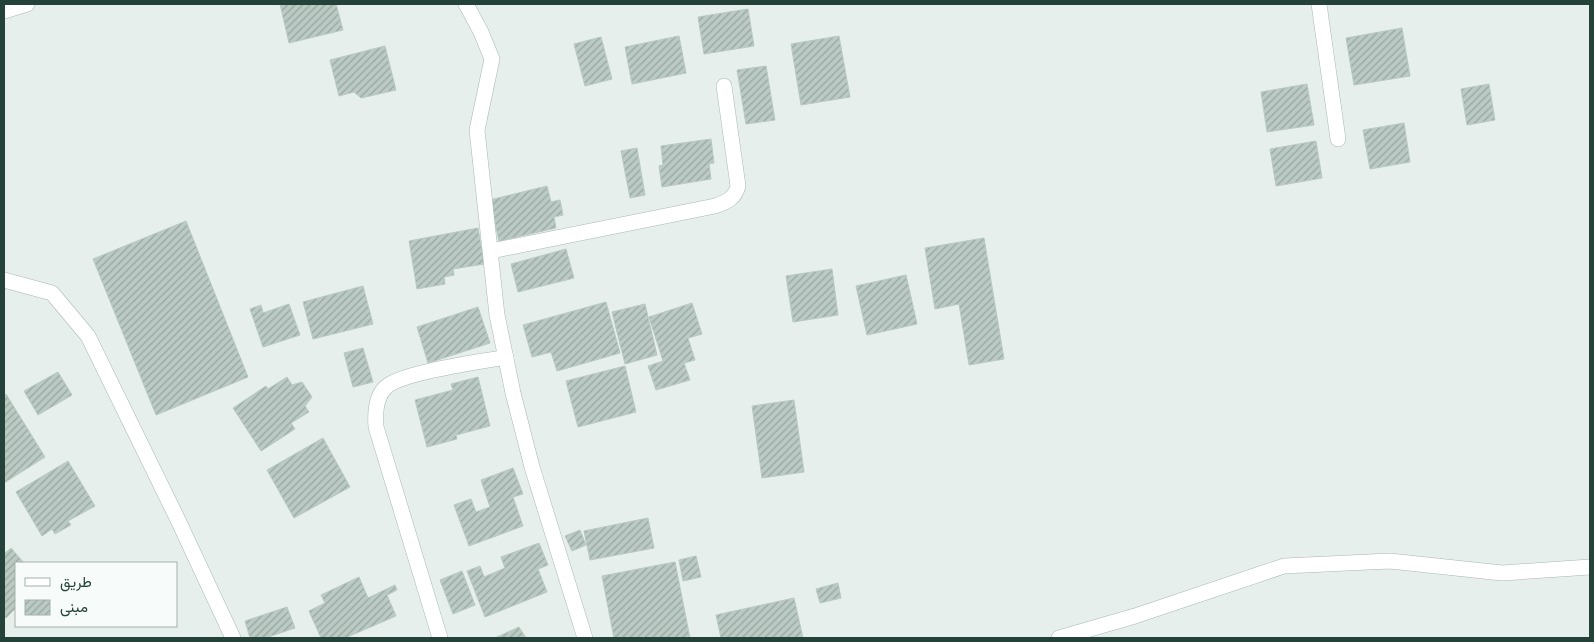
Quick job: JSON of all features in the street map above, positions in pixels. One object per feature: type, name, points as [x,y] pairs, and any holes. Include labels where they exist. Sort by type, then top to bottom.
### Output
[{"type":"street","points":[[4,11],[28,4]]},
{"type":"street","points":[[466,4],[492,58],[477,130],[497,314],[532,467],[585,638]]},
{"type":"street","points":[[1320,4],[1338,139]]},
{"type":"street","points":[[490,250],[715,206],[731,199],[736,193],[738,186],[724,86]]},
{"type":"street","points":[[4,280],[52,293],[88,336],[233,638]]},
{"type":"street","points":[[440,638],[376,427],[375,415],[378,399],[386,387],[398,380],[417,374],[506,357]]},
{"type":"street","points":[[1059,638],[1135,616],[1284,566],[1390,561],[1502,573],[1590,567]]},
{"type":"building","points":[[280,4],[336,4],[343,30],[289,43]]},
{"type":"building","points":[[748,9],[754,46],[704,54],[698,17]]},
{"type":"building","points":[[1402,28],[1410,76],[1354,85],[1346,38]]},
{"type":"building","points":[[679,36],[686,73],[632,84],[625,47]]},
{"type":"building","points":[[839,36],[850,97],[801,105],[791,44]]},
{"type":"building","points":[[601,37],[612,79],[585,86],[574,44]]},
{"type":"building","points":[[385,46],[396,90],[361,98],[354,92],[339,96],[330,60]]},
{"type":"building","points":[[766,66],[775,120],[746,124],[737,70]]},
{"type":"building","points":[[1307,84],[1314,125],[1267,132],[1261,92]]},
{"type":"building","points":[[1489,84],[1495,120],[1467,125],[1461,89]]},
{"type":"building","points":[[1404,123],[1410,162],[1370,169],[1363,130]]},
{"type":"building","points":[[711,139],[714,163],[709,164],[711,179],[662,187],[659,166],[663,165],[661,146]]},
{"type":"building","points":[[1316,141],[1322,178],[1276,186],[1270,149]]},
{"type":"building","points":[[637,148],[645,195],[630,198],[621,151]]},
{"type":"building","points":[[547,186],[551,202],[560,200],[563,215],[554,217],[556,228],[499,241],[490,200]]},
{"type":"building","points":[[186,221],[248,377],[156,415],[93,259]]},
{"type":"building","points":[[478,228],[484,264],[453,269],[454,275],[444,277],[445,284],[417,289],[409,241]]},
{"type":"building","points":[[984,238],[1004,359],[969,365],[959,304],[935,309],[925,248]]},
{"type":"building","points":[[566,249],[574,278],[518,292],[511,264]]},
{"type":"building","points":[[832,269],[838,315],[793,322],[786,276]]},
{"type":"building","points":[[906,275],[917,324],[867,335],[856,286]]},
{"type":"building","points":[[363,286],[373,324],[313,339],[303,302]]},
{"type":"building","points":[[606,302],[620,353],[557,371],[551,352],[532,357],[523,325]]},
{"type":"building","points":[[692,303],[702,334],[688,338],[695,360],[684,363],[690,380],[656,390],[648,366],[663,361],[649,317]]},
{"type":"building","points":[[289,304],[300,335],[263,347],[250,309],[261,305],[263,313]]},
{"type":"building","points":[[645,304],[657,355],[625,364],[612,312]]},
{"type":"building","points":[[478,307],[490,343],[428,363],[417,327]]},
{"type":"building","points":[[363,348],[373,382],[353,387],[344,353]]},
{"type":"building","points":[[625,366],[636,412],[578,427],[566,381]]},
{"type":"building","points":[[58,372],[72,395],[38,415],[24,391]]},
{"type":"building","points":[[287,377],[292,385],[302,382],[312,397],[305,406],[309,412],[291,423],[295,429],[261,451],[233,408],[266,386],[268,389]]},
{"type":"building","points":[[478,377],[490,426],[456,435],[457,439],[427,447],[415,400],[453,390],[451,384]]},
{"type":"building","points":[[6,394],[45,457],[4,483],[4,396]]},
{"type":"building","points":[[794,400],[804,472],[762,478],[752,406]]},
{"type":"building","points":[[323,438],[350,487],[294,518],[267,470]]},
{"type":"building","points":[[68,461],[95,506],[68,521],[71,525],[55,534],[52,529],[42,536],[16,492]]},
{"type":"building","points":[[513,468],[523,494],[513,497],[523,526],[469,546],[454,505],[471,499],[476,512],[490,507],[481,480]]},
{"type":"building","points":[[648,518],[654,548],[590,560],[584,531]]},
{"type":"building","points":[[580,530],[586,545],[572,551],[565,536]]},
{"type":"building","points":[[539,543],[548,565],[538,569],[547,592],[485,617],[467,571],[480,566],[484,577],[505,568],[501,557]]},
{"type":"building","points":[[11,548],[23,562],[15,562],[15,609],[6,618],[4,616],[4,554]]},
{"type":"building","points":[[696,556],[701,577],[683,581],[679,560]]},
{"type":"building","points":[[675,562],[690,638],[614,638],[602,576]]},
{"type":"building","points":[[462,571],[475,605],[453,614],[440,580]]},
{"type":"building","points":[[359,577],[368,598],[395,585],[397,590],[387,595],[396,616],[345,638],[321,638],[309,611],[325,603],[321,595]]},
{"type":"building","points":[[838,583],[841,598],[820,603],[816,589]]},
{"type":"building","points":[[794,598],[803,638],[721,638],[716,615]]},
{"type":"building","points":[[287,607],[295,628],[265,638],[250,638],[245,621]]},
{"type":"building","points":[[519,627],[526,638],[495,638]]}]
